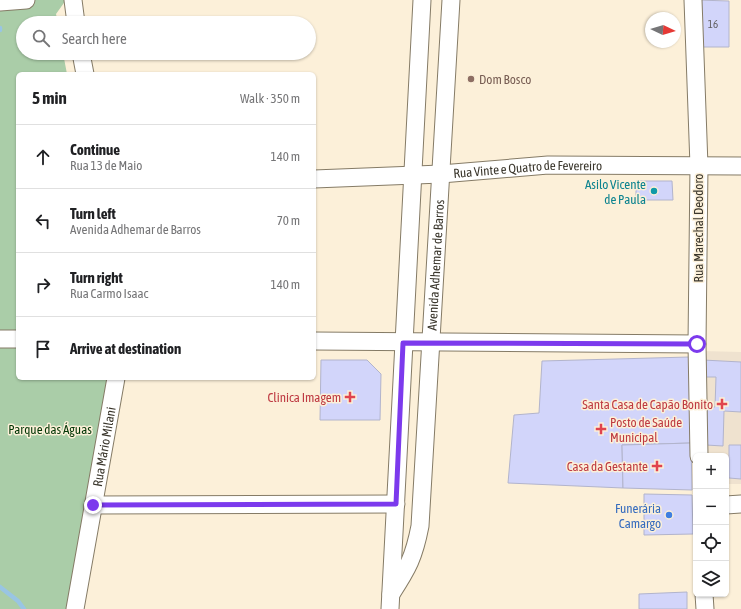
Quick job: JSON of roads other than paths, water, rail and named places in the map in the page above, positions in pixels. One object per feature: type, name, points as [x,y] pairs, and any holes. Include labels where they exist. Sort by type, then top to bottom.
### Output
[{"type":"street","points":[[0,2],[26,0]]},
{"type":"street","points":[[73,0],[75,16]]},
{"type":"street","name":"Avenida Adhemar de Barros","points":[[390,602],[422,0]]},
{"type":"street","name":"Avenida Adhemar de Barros","points":[[390,602],[407,571],[420,526],[451,0]]},
{"type":"street","name":"Rua Marechal Deodoro","points":[[693,0],[699,166],[697,344],[700,453]]},
{"type":"street","points":[[82,60],[85,72]]},
{"type":"street","name":"Rua Vinte e Quatro de Fevereiro","points":[[316,179],[441,174],[548,165],[741,166]]},
{"type":"street","points":[[0,339],[16,338]]},
{"type":"street","points":[[316,341],[403,343],[697,344]]},
{"type":"street","name":"Rua Mário Milani","points":[[75,609],[116,380]]},
{"type":"street","points":[[93,505],[396,504]]},
{"type":"street","points":[[729,505],[741,504]]},
{"type":"street","points":[[704,597],[705,609]]},
{"type":"waterway","points":[[0,587],[18,601],[24,609]]},
{"type":"place","name":"Dom Bosco","points":[[471,79]]},
{"type":"place","name":"Asilo Vicente de Paula","points":[[654,191]]},
{"type":"place","name":"Clinica Imagem","points":[[350,397]]},
{"type":"place","name":"Santa Casa de Capão Bonito","points":[[722,404]]},
{"type":"place","name":"Posto de Saúde Municipal","points":[[601,429]]},
{"type":"place","name":"Casa da Gestante","points":[[657,466]]},
{"type":"place","name":"Funerária Camargo","points":[[669,515]]},
{"type":"park label","name":"Parque das Águas","points":[[50,429]]}]
